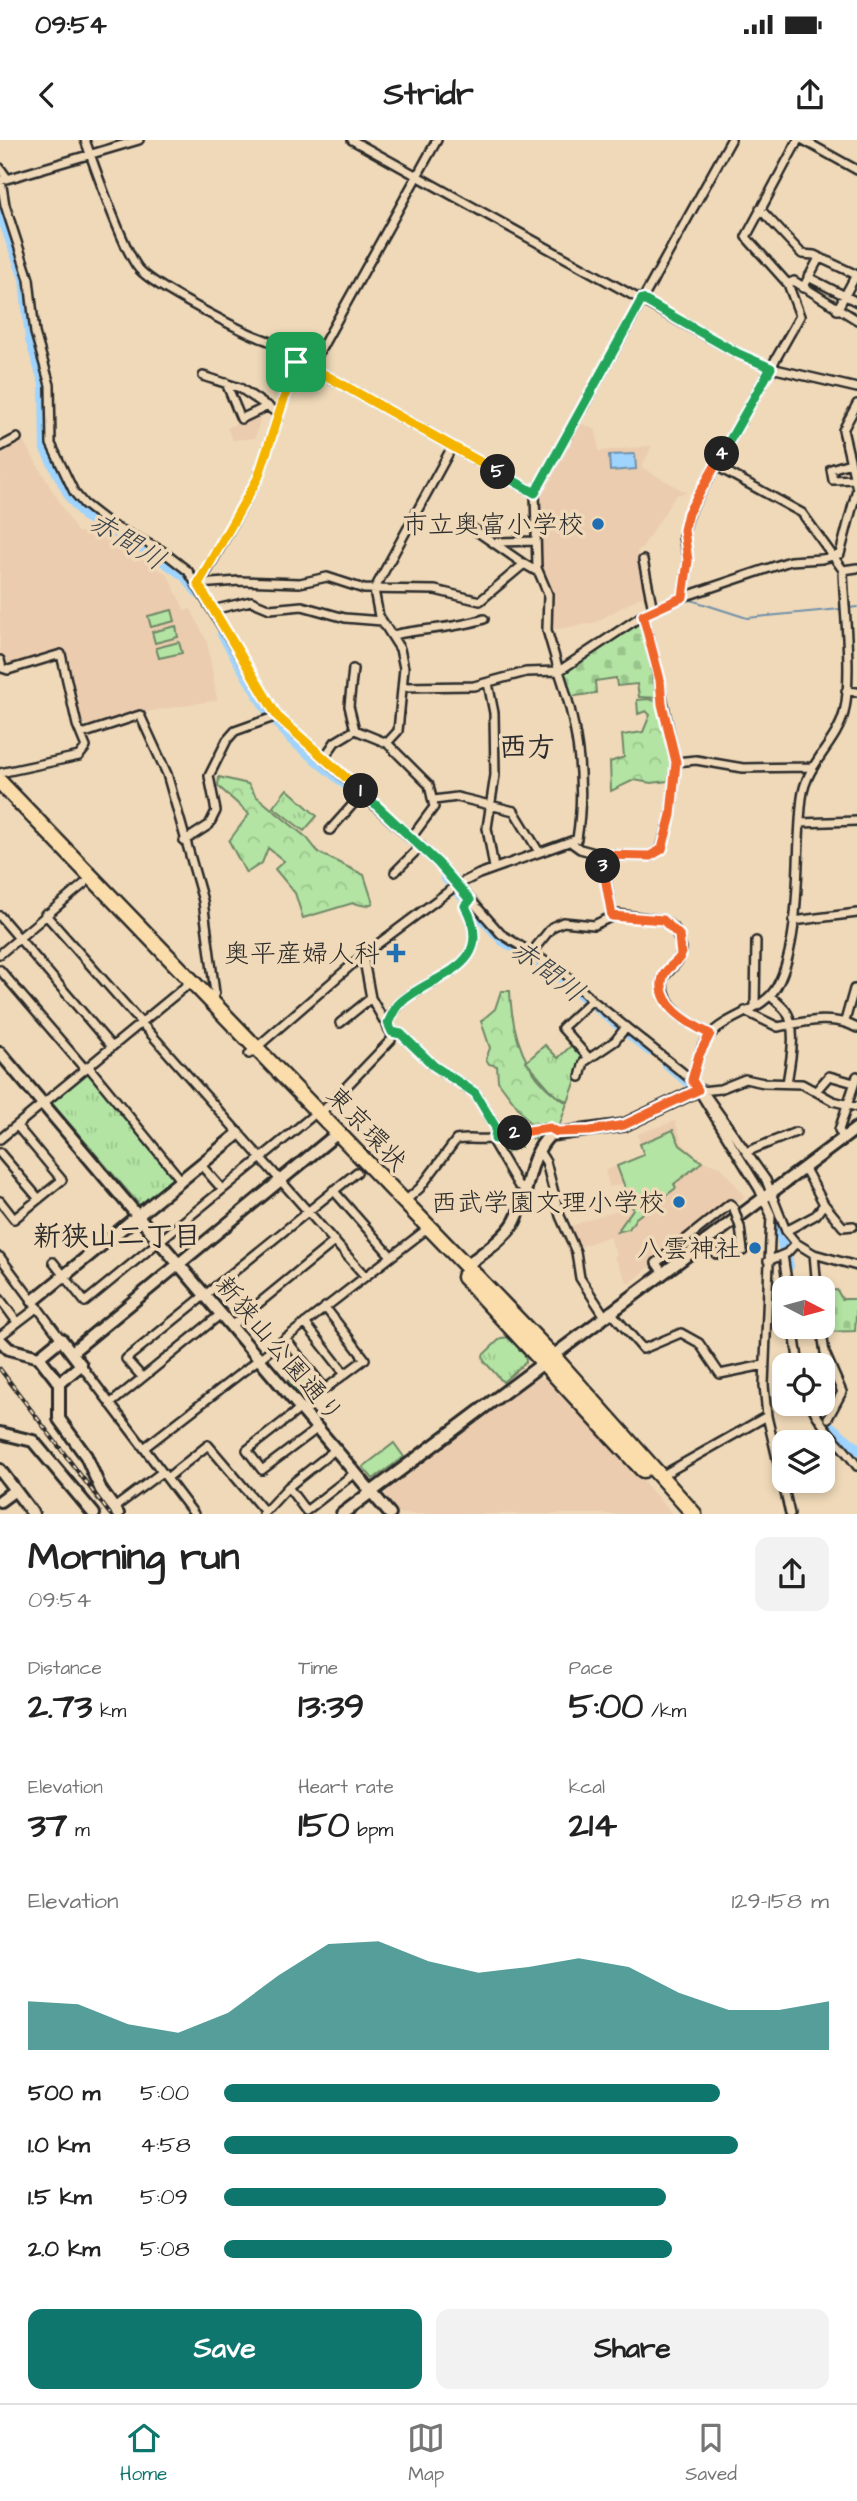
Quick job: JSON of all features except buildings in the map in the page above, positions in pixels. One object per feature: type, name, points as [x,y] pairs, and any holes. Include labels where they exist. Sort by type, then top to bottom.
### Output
[{"type":"highway","name":"東京環状","points":[[0,782],[211,1002],[253,1051]]},
{"type":"highway","name":"東京環状","points":[[0,794],[186,986],[316,1115],[422,1232],[694,1514]]},
{"type":"highway","name":"東京環状","points":[[335,1135],[466,1266],[682,1514]]},
{"type":"street","points":[[85,140],[139,269],[247,334],[272,342],[296,362],[311,367],[535,493]]},
{"type":"street","points":[[3,180],[139,140]]},
{"type":"street","points":[[352,140],[737,353],[771,368],[857,388]]},
{"type":"street","points":[[311,367],[437,140]]},
{"type":"street","points":[[253,1051],[363,954],[455,886],[539,852],[573,844],[577,839],[581,781],[572,711],[547,630],[548,594],[538,572],[535,493],[731,140]]},
{"type":"street","points":[[683,597],[688,561],[684,530],[688,513],[800,316],[788,284],[746,237],[801,140],[857,170]]},
{"type":"street","points":[[0,167],[5,205],[29,279],[35,333],[50,385],[51,444],[74,492],[84,504],[111,525],[176,560],[200,583],[212,610],[275,717],[411,838],[500,934],[563,972],[591,1002],[698,1087],[740,1149],[768,1194],[786,1231],[796,1243],[814,1254],[857,1266]]},
{"type":"street","points":[[760,209],[802,254],[819,258],[856,275],[837,310]]},
{"type":"street","points":[[803,288],[819,258]]},
{"type":"street","points":[[808,277],[857,302]]},
{"type":"street","points":[[788,284],[794,281],[857,320]]},
{"type":"street","points":[[200,583],[258,478],[277,413],[296,362]]},
{"type":"street","points":[[203,376],[255,396],[277,413]]},
{"type":"street","points":[[226,383],[241,419],[268,406]]},
{"type":"street","points":[[403,687],[454,688],[488,683],[526,672],[559,671],[643,615],[683,597],[790,561],[836,557],[840,554],[857,489],[843,430],[857,404]]},
{"type":"street","points":[[0,447],[17,438]]},
{"type":"street","points":[[387,743],[398,731],[404,668],[393,635],[382,621],[374,590],[452,447]]},
{"type":"street","points":[[850,463],[831,468],[833,481],[854,479]]},
{"type":"street","points":[[698,1087],[699,1055],[710,1034],[770,996],[781,975],[793,921],[802,795],[812,767],[844,714],[846,691],[842,570],[836,557],[802,513],[716,466]]},
{"type":"street","points":[[472,528],[538,572]]},
{"type":"street","points":[[496,542],[536,541]]},
{"type":"street","points":[[643,560],[653,610]]},
{"type":"street","points":[[200,583],[300,583],[327,577],[374,590],[435,590],[480,601],[524,564]]},
{"type":"street","points":[[842,570],[857,568]]},
{"type":"street","points":[[212,610],[251,601],[270,609],[302,606],[345,618],[382,621]]},
{"type":"street","points":[[573,844],[580,849],[602,855],[650,856],[662,849],[671,815],[676,762],[662,704],[656,660],[643,615]]},
{"type":"street","points":[[393,635],[439,626],[459,627],[484,619]]},
{"type":"street","points":[[0,660],[2,668],[8,670],[61,654],[85,750],[79,756],[0,773]]},
{"type":"street","points":[[353,668],[349,706],[355,730]]},
{"type":"street","points":[[488,683],[494,713],[495,749],[487,828],[495,868]]},
{"type":"street","points":[[846,691],[857,692]]},
{"type":"street","points":[[82,734],[140,715],[161,758],[203,901],[215,993],[211,1002]]},
{"type":"street","points":[[184,841],[208,825],[216,811],[209,776],[227,740],[235,731],[275,717]]},
{"type":"street","points":[[324,758],[335,742],[355,730]]},
{"type":"street","points":[[355,730],[387,743],[429,785],[434,800],[430,814],[411,838]]},
{"type":"street","points":[[676,762],[696,760],[743,768],[812,767]]},
{"type":"street","points":[[330,830],[361,795]]},
{"type":"street","points":[[434,800],[457,797],[518,815],[539,852]]},
{"type":"street","points":[[800,823],[857,821]]},
{"type":"street","points":[[395,872],[418,848]]},
{"type":"street","points":[[602,855],[612,916]]},
{"type":"street","points":[[0,954],[85,883]]},
{"type":"street","points":[[388,1023],[399,1004],[459,969],[473,940],[472,923],[465,906],[470,900]]},
{"type":"street","points":[[45,914],[365,1276]]},
{"type":"street","points":[[793,921],[857,914]]},
{"type":"street","points":[[0,916],[112,1046]]},
{"type":"street","points":[[531,953],[541,939],[559,924],[594,925],[612,916],[663,920],[675,929],[681,941],[681,955],[663,979],[665,997],[680,1017],[710,1034]]},
{"type":"street","points":[[755,1006],[756,941]]},
{"type":"street","points":[[53,1262],[85,1302],[316,1115],[391,1040],[392,1032],[388,1023],[371,998],[363,954]]},
{"type":"street","points":[[0,970],[181,1180]]},
{"type":"street","points":[[0,1139],[186,986]]},
{"type":"street","points":[[845,1021],[849,1001],[854,989],[857,989]]},
{"type":"street","points":[[770,996],[787,1012],[790,1024],[787,1083]]},
{"type":"street","points":[[340,1023],[371,998]]},
{"type":"street","points":[[588,1057],[562,1028],[591,1002]]},
{"type":"street","points":[[745,1011],[769,1025],[845,1021],[857,1028]]},
{"type":"street","points":[[580,1077],[582,1064],[588,1057],[615,1041],[625,1029]]},
{"type":"street","points":[[392,1032],[401,1034],[434,1066],[475,1093],[496,1128],[493,1139],[518,1185],[526,1189]]},
{"type":"street","name":"新狭山公園通り","points":[[0,1053],[390,1514]]},
{"type":"street","points":[[816,1091],[829,1076],[856,1079],[839,1130],[843,1138]]},
{"type":"street","points":[[466,1266],[508,1231],[539,1151],[547,1137],[557,1132],[624,1125],[698,1087],[720,1089],[745,1079],[802,1084],[857,1107]]},
{"type":"street","points":[[0,1201],[14,1219],[62,1180],[17,1126]]},
{"type":"street","points":[[403,1202],[420,1188],[456,1140],[493,1139],[528,1130],[550,1128],[557,1132]]},
{"type":"street","points":[[342,1514],[857,1128]]},
{"type":"street","points":[[740,1149],[796,1132]]},
{"type":"street","points":[[238,1134],[64,1276],[0,1338],[9,1349],[39,1356],[59,1383],[59,1419],[86,1455],[101,1490],[116,1511],[208,1445],[264,1513],[288,1487],[336,1449]]},
{"type":"street","points":[[72,1352],[335,1135]]},
{"type":"street","points":[[539,1151],[547,1162],[561,1216],[576,1252],[580,1278],[607,1313],[643,1349],[681,1333],[699,1343],[720,1374],[764,1364]]},
{"type":"street","points":[[0,1153],[39,1199]]},
{"type":"street","points":[[200,1164],[222,1189]]},
{"type":"street","points":[[804,1167],[824,1204],[844,1227],[853,1226]]},
{"type":"street","points":[[142,1377],[127,1359],[357,1172]]},
{"type":"street","points":[[334,1190],[391,1256]]},
{"type":"street","points":[[768,1194],[771,1215],[764,1364],[767,1416],[790,1514]]},
{"type":"street","points":[[663,1273],[656,1263],[730,1204],[740,1227],[743,1251],[716,1254],[704,1241]]},
{"type":"street","points":[[786,1231],[816,1215],[824,1204]]},
{"type":"street","points":[[144,1448],[422,1232]]},
{"type":"street","points":[[231,1326],[335,1241]]},
{"type":"street","points":[[768,1261],[785,1254],[796,1243]]},
{"type":"street","points":[[785,1254],[787,1276]]},
{"type":"street","points":[[814,1254],[816,1276]]},
{"type":"street","points":[[0,1257],[194,1514]]},
{"type":"street","points":[[0,1299],[17,1322]]},
{"type":"street","points":[[285,1338],[326,1389],[365,1359],[325,1307]]},
{"type":"street","points":[[110,1404],[221,1314]]},
{"type":"street","points":[[305,1323],[345,1374]]},
{"type":"street","points":[[39,1356],[61,1339]]},
{"type":"street","points":[[823,1339],[825,1353],[842,1392],[828,1418]]},
{"type":"street","points":[[59,1383],[81,1365]]},
{"type":"street","points":[[301,1408],[247,1450],[262,1470],[318,1428]]},
{"type":"street","points":[[660,1476],[767,1416]]},
{"type":"street","points":[[816,1416],[841,1441],[857,1466]]},
{"type":"street","points":[[0,1433],[33,1441],[94,1514]]},
{"type":"street","points":[[0,1469],[33,1514]]},
{"type":"street","points":[[288,1487],[306,1511],[356,1472]]},
{"type":"street","points":[[0,1501],[15,1490]]},
{"type":"shaded area","points":[[262,412],[255,438],[233,440],[227,428]]},
{"type":"shaded area","name":"市立奥富小学校","points":[[579,423],[596,430],[599,451],[652,446],[641,467],[687,493],[676,495],[641,549],[637,550],[647,597],[638,598],[594,623],[551,630],[551,595],[540,566],[537,499]]},
{"type":"shaded area","points":[[22,439],[77,532],[100,534],[167,574],[185,611],[191,609],[207,642],[217,700],[140,713],[95,727],[79,722],[61,651],[8,668],[4,666],[0,653],[0,451]]},
{"type":"shaded area","name":"西武学園文理小学校","points":[[675,1121],[683,1144],[702,1161],[721,1167],[745,1197],[736,1204],[733,1199],[729,1201],[629,1284],[614,1257],[617,1255],[609,1236],[577,1248],[568,1227],[632,1205],[625,1183],[610,1187],[605,1171],[641,1155],[638,1134]]},
{"type":"shaded area","points":[[535,1378],[549,1378],[581,1410],[672,1514],[400,1514],[385,1495],[386,1492]]},
{"type":"green space","points":[[172,610],[175,621],[151,627],[148,616]]},
{"type":"green space","points":[[641,620],[658,680],[659,698],[639,697],[637,684],[617,686],[616,678],[595,681],[596,693],[570,697],[563,673],[566,668]]},
{"type":"green space","points":[[176,626],[178,637],[155,643],[152,632]]},
{"type":"green space","points":[[179,642],[182,653],[159,658],[156,648]]},
{"type":"green space","points":[[637,700],[659,702],[672,757],[668,781],[651,783],[634,780],[611,791],[610,762],[624,757],[622,735],[643,732],[650,715],[646,711],[638,714]]},
{"type":"green space","points":[[219,777],[248,784],[256,796],[307,838],[319,853],[364,875],[373,903],[366,906],[353,903],[303,918],[295,893],[275,869],[284,861],[268,848],[262,863],[246,873],[229,841],[249,814],[218,786]]},
{"type":"green space","points":[[287,789],[317,816],[304,831],[273,807]]},
{"type":"green space","points":[[501,991],[510,991],[518,1040],[531,1069],[541,1082],[567,1103],[559,1127],[534,1129],[498,1081],[497,1066],[489,1064],[486,1059],[490,1048],[481,1021],[495,1009]]},
{"type":"green space","points":[[573,1044],[584,1058],[568,1102],[555,1095],[526,1062],[545,1045],[558,1058]]},
{"type":"green space","points":[[85,1072],[90,1072],[175,1177],[142,1208],[50,1101]]},
{"type":"green space","points":[[673,1130],[680,1145],[702,1162],[674,1184],[676,1188],[636,1218],[629,1229],[617,1232],[633,1209],[617,1166],[644,1155],[640,1144]]},
{"type":"green space","points":[[534,1131],[543,1132],[539,1139],[533,1139],[531,1135],[521,1138],[521,1147],[502,1155],[494,1140]]},
{"type":"green space","points":[[835,1290],[842,1299],[857,1299],[855,1331],[835,1332]]},
{"type":"green space","points":[[511,1337],[525,1353],[526,1362],[503,1382],[484,1361],[483,1355],[501,1338]]},
{"type":"green space","points":[[305,1369],[315,1383],[300,1395],[288,1381]]},
{"type":"green space","points":[[394,1443],[404,1457],[373,1479],[363,1467]]},
{"type":"water","points":[[635,454],[636,469],[610,471],[609,455]]},
{"type":"waterway","name":"赤間川","points":[[0,209],[25,278],[31,339],[45,384],[46,449],[71,497],[85,515],[158,556],[186,576],[198,592]]},
{"type":"waterway","points":[[688,599],[747,618],[840,609]]},
{"type":"waterway","points":[[849,608],[857,607]]},
{"type":"waterway","name":"赤間川","points":[[223,634],[267,709],[292,739],[354,790]]},
{"type":"waterway","name":"赤間川","points":[[446,877],[503,940],[555,972],[650,1050]]},
{"type":"waterway","name":"赤間川","points":[[667,1063],[692,1085]]},
{"type":"waterway","name":"赤間川","points":[[727,1130],[759,1175]]},
{"type":"waterway","name":"赤間川","points":[[777,1212],[788,1266]]},
{"type":"waterway","name":"赤間川","points":[[821,1420],[857,1449]]},
{"type":"railway","points":[[0,1369],[110,1514]]},
{"type":"place","name":"市立奥富小学校","points":[[598,524]]},
{"type":"place","name":"奥平産婦人科","points":[[396,953]]},
{"type":"place","name":"西武学園文理小学校","points":[[679,1202]]},
{"type":"place","name":"八雲神社","points":[[755,1248]]},
{"type":"district","name":"西方","points":[[527,746]]},
{"type":"district","name":"新狭山二丁目","points":[[117,1235]]},
{"type":"route","points":[[642,299],[737,353],[771,368],[688,513],[683,537],[688,561],[683,597],[643,615],[654,650],[662,704],[676,762],[671,815],[662,849],[658,854],[650,856],[629,853],[602,855],[604,881],[612,916],[617,914],[663,920],[679,935],[681,955],[663,979],[665,997],[680,1017],[710,1034],[699,1055],[692,1080],[698,1090],[652,1115],[604,1129],[557,1132],[550,1128],[543,1131],[528,1130],[495,1139],[496,1128],[475,1093],[434,1066],[401,1034],[392,1032],[388,1023],[399,1004],[459,969],[473,940],[472,923],[465,906],[470,900],[421,846],[277,716],[198,584],[207,573],[258,478],[277,413],[296,362],[311,367],[535,493],[642,299]]}]
